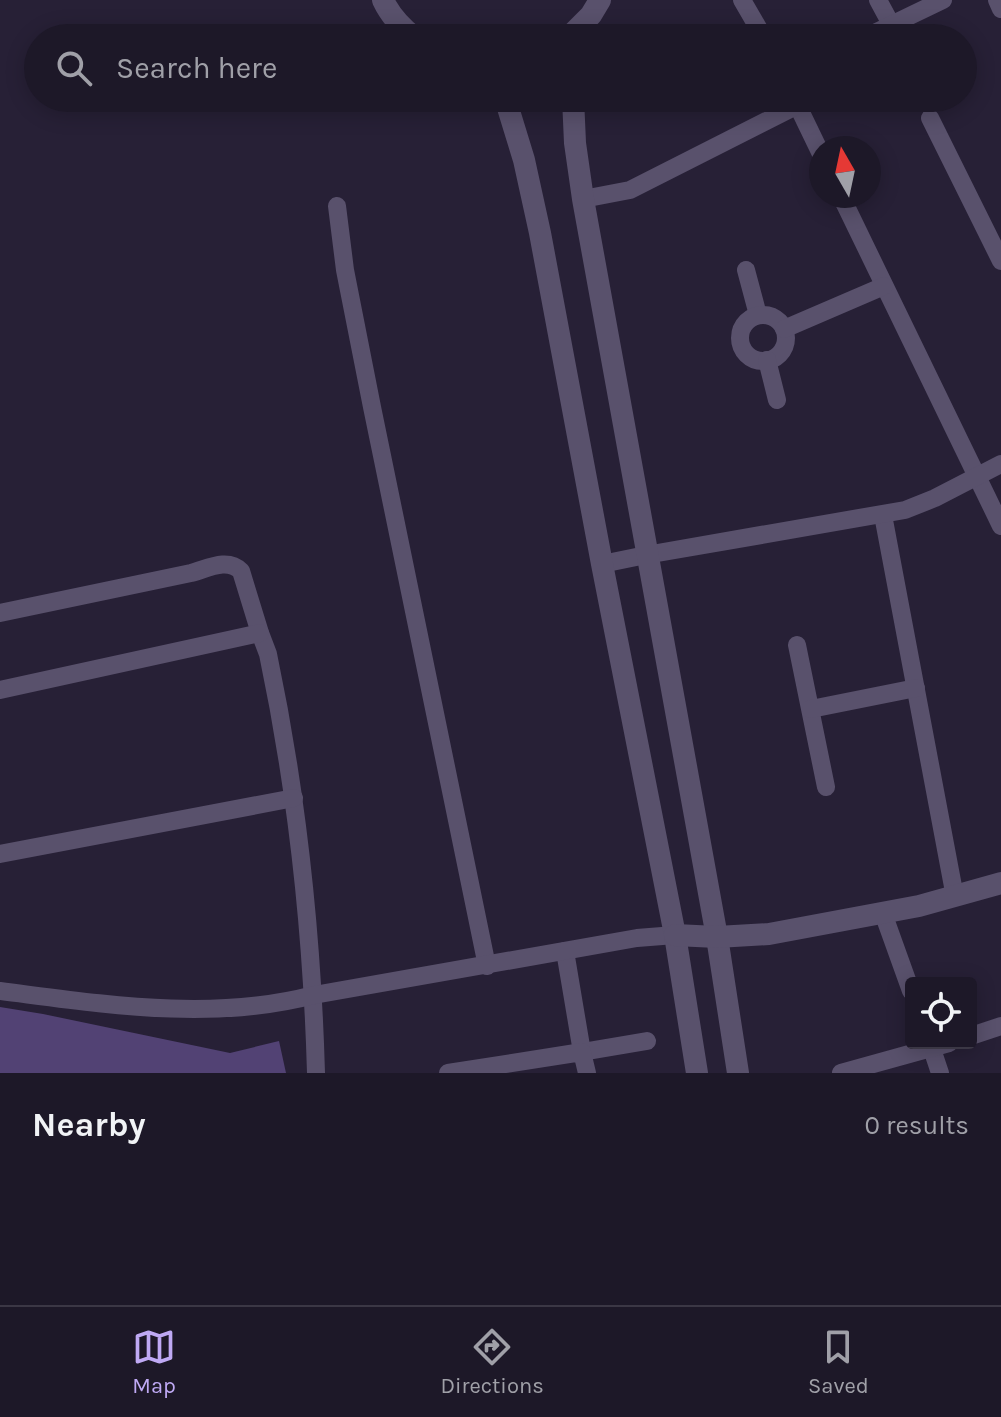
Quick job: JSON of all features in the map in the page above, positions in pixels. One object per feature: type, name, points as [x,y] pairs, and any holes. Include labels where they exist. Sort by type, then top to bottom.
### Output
[{"type":"street","points":[[383,0],[400,24]]},
{"type":"street","points":[[583,24],[600,0]]},
{"type":"street","points":[[742,0],[756,24]]},
{"type":"street","points":[[878,0],[891,24]]},
{"type":"street","points":[[896,24],[943,0]]},
{"type":"street","points":[[997,0],[1001,9]]},
{"type":"street","points":[[509,112],[524,160],[540,233],[675,935],[697,1073]]},
{"type":"street","points":[[574,112],[583,199],[717,937],[738,1073]]},
{"type":"street","points":[[583,199],[630,190],[777,112]]},
{"type":"street","points":[[801,112],[812,136]]},
{"type":"street","points":[[930,118],[993,224],[1001,261]]},
{"type":"street","points":[[337,206],[345,270],[372,407],[487,966]]},
{"type":"street","points":[[847,208],[1001,526]]},
{"type":"street","points":[[746,270],[758,315]]},
{"type":"street","points":[[784,329],[884,286]]},
{"type":"street","points":[[758,315],[774,317],[784,329],[786,337],[781,352],[775,357],[767,360],[752,358],[741,346],[741,330],[745,323],[758,315]]},
{"type":"street","points":[[767,360],[777,400]]},
{"type":"street","points":[[602,564],[905,510],[1001,464]]},
{"type":"street","points":[[883,515],[955,897]]},
{"type":"street","points":[[0,613],[191,573],[220,564],[239,568],[268,654],[294,798],[314,995],[316,1073]]},
{"type":"street","points":[[0,690],[260,633]]},
{"type":"street","points":[[797,645],[826,787]]},
{"type":"street","points":[[811,709],[916,688]]},
{"type":"street","points":[[0,854],[294,798]]},
{"type":"street","points":[[0,991],[191,1009],[238,1008],[289,1002],[637,938],[769,934],[883,913],[1001,883]]},
{"type":"street","points":[[883,913],[906,977]]},
{"type":"street","points":[[565,951],[587,1073]]},
{"type":"street","points":[[977,1034],[1001,1026]]},
{"type":"street","points":[[448,1073],[647,1041]]},
{"type":"street","points":[[841,1073],[923,1049]]},
{"type":"street","points":[[937,1049],[940,1073]]},
{"type":"shaded area","points":[[0,1007],[230,1053],[279,1041],[286,1073],[0,1073]]}]
